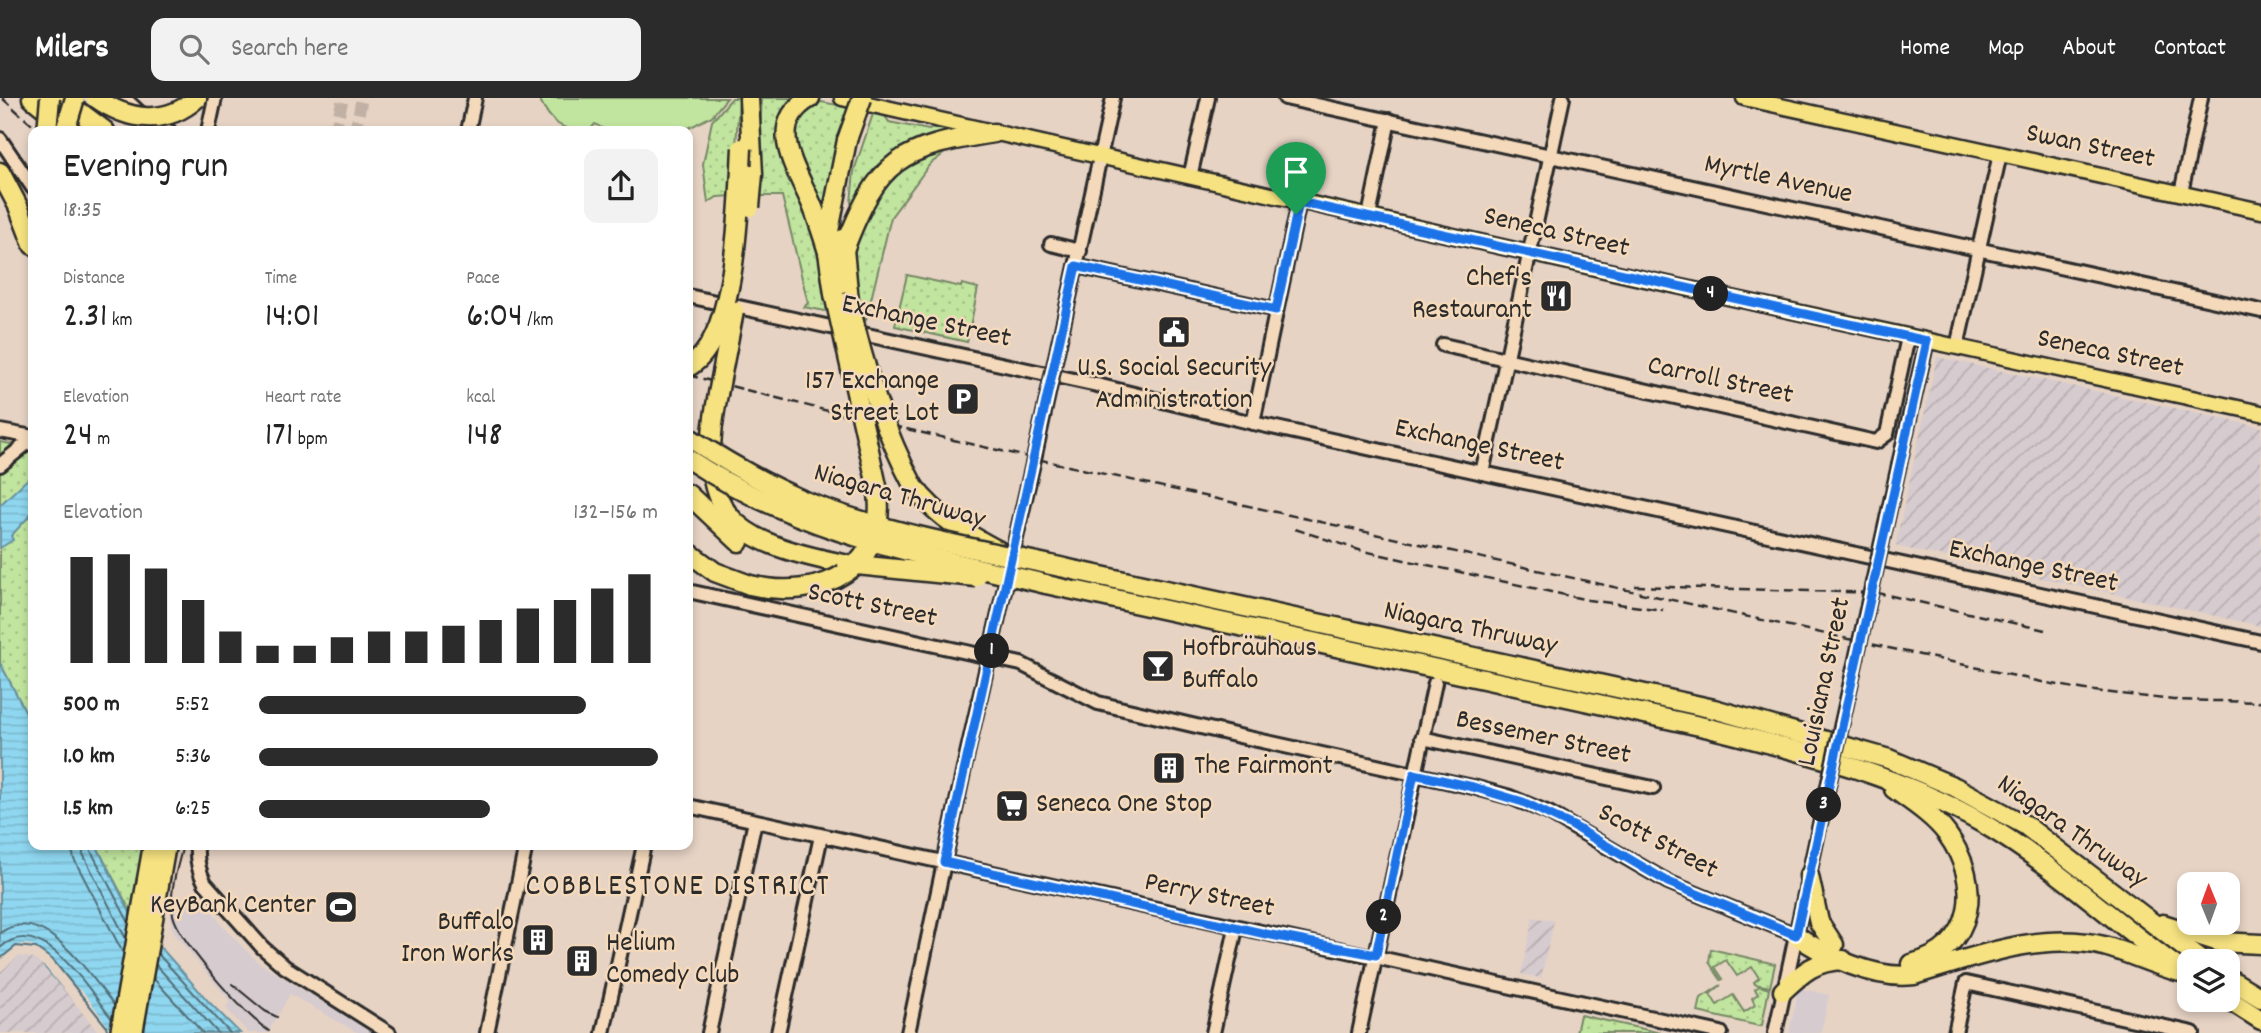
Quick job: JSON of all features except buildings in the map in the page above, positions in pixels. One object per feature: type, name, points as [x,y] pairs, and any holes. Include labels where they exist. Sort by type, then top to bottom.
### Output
[{"type":"highway","points":[[32,98],[67,126]]},
{"type":"highway","points":[[47,126],[50,98]]},
{"type":"highway","points":[[61,98],[63,126]]},
{"type":"highway","points":[[61,98],[98,126]]},
{"type":"highway","points":[[65,126],[75,98]]},
{"type":"highway","points":[[96,98],[129,116],[155,118],[180,111],[197,98]]},
{"type":"highway","points":[[810,98],[793,113],[786,138],[791,158],[812,207],[836,251]]},
{"type":"highway","points":[[693,556],[715,572],[734,580],[768,589],[793,590],[813,587],[846,574],[869,548],[876,533],[880,503],[841,297],[830,221],[847,140],[862,98]]},
{"type":"highway","points":[[693,363],[705,353],[721,321],[736,237],[742,148],[749,99]]},
{"type":"highway","points":[[749,99],[753,174],[743,264],[712,426],[710,453],[716,489],[723,509],[741,529],[775,546],[844,564]]},
{"type":"highway","points":[[836,251],[869,192],[893,165],[909,153],[936,143],[995,133]]},
{"type":"highway","points":[[0,173],[28,231]]},
{"type":"highway","points":[[841,297],[901,464],[914,486],[924,500],[952,524],[1004,554]]},
{"type":"highway","name":"Niagara Thruway","points":[[693,440],[747,473],[804,500],[850,517],[1601,694],[1871,773],[1936,799],[2004,836],[2177,966]]},
{"type":"highway","name":"Niagara Thruway","points":[[693,462],[767,505],[865,541],[1046,584],[1601,694],[1714,709],[1862,750],[1931,776],[1980,799],[2025,825],[2186,949]]},
{"type":"highway","points":[[693,499],[726,531],[750,548],[778,557],[1046,584]]},
{"type":"highway","points":[[1796,935],[1811,936],[1876,962],[1908,965],[1923,961],[1946,949],[1964,926],[1968,895],[1965,873],[1956,848],[1947,834],[1917,806],[1871,773]]},
{"type":"highway","points":[[120,1033],[152,850]]},
{"type":"highway","points":[[133,1033],[165,850]]},
{"type":"highway","points":[[1809,876],[1819,922],[1834,945]]},
{"type":"highway","points":[[2143,916],[2219,943],[2261,944]]},
{"type":"highway","points":[[1796,935],[1809,945],[1867,970],[1900,977],[2013,946],[2075,942],[2102,946],[2177,972]]},
{"type":"highway","points":[[1783,991],[1817,964],[1845,960]]},
{"type":"highway","points":[[2240,985],[2261,998]]},
{"type":"highway","points":[[2240,1007],[2261,1020]]},
{"type":"main road","name":"Seneca Street","points":[[842,98],[1100,158],[2261,413]]},
{"type":"main road","name":"Swan Street","points":[[1744,98],[2261,211]]},
{"type":"street","points":[[61,98],[78,126]]},
{"type":"street","points":[[124,98],[140,113],[161,126]]},
{"type":"street","points":[[209,126],[215,98]]},
{"type":"street","points":[[469,126],[475,98]]},
{"type":"street","points":[[908,1033],[967,754],[1113,98]]},
{"type":"street","points":[[1190,177],[1208,98]]},
{"type":"street","name":"Myrtle Avenue","points":[[1285,98],[2261,311]]},
{"type":"street","points":[[1482,473],[1563,98]]},
{"type":"street","points":[[2181,193],[2201,98]]},
{"type":"street","points":[[1369,216],[1389,120]]},
{"type":"street","points":[[0,139],[28,181]]},
{"type":"street","points":[[1957,347],[2000,154]]},
{"type":"street","points":[[1253,423],[1299,202]]},
{"type":"street","points":[[1051,244],[1080,251]]},
{"type":"street","points":[[1076,266],[1276,310]]},
{"type":"street","name":"Exchange Street","points":[[693,297],[1097,385],[1253,423],[2261,642]]},
{"type":"street","name":"Carroll Street","points":[[1443,345],[1876,442],[1887,434],[1908,337]]},
{"type":"street","name":"Louisiana Street","points":[[1775,1033],[1927,341]]},
{"type":"street","points":[[0,431],[28,439]]},
{"type":"street","points":[[0,466],[28,443]]},
{"type":"street","name":"Scott Street","points":[[693,592],[1021,664],[1098,703],[1473,787],[1531,806],[1573,826],[1668,882],[1796,935]]},
{"type":"street","points":[[1359,1033],[1435,682]]},
{"type":"street","name":"Bessemer Street","points":[[1422,738],[1653,788]]},
{"type":"street","name":"Perry Street","points":[[693,807],[1236,928],[1376,955],[1721,1033]]},
{"type":"street","points":[[709,1033],[755,821]]},
{"type":"street","points":[[778,1033],[821,836]]},
{"type":"street","points":[[197,850],[199,872],[205,883],[263,948],[285,967],[390,1033]]},
{"type":"street","points":[[487,1033],[525,850]]},
{"type":"street","points":[[603,1033],[643,850]]},
{"type":"street","points":[[1213,1033],[1236,928]]},
{"type":"street","points":[[1955,1033],[1966,983],[2193,1033]]},
{"type":"shaded area","points":[[1937,357],[2261,427],[2261,626],[1895,546]]},
{"type":"shaded area","points":[[200,892],[223,927],[258,962],[373,1033],[358,1033],[290,994],[268,1033],[248,1033],[226,1008],[230,1001],[176,936],[171,925],[171,913]]},
{"type":"shaded area","points":[[1533,917],[1554,921],[1541,978],[1521,974]]},
{"type":"shaded area","points":[[18,952],[34,955],[103,1033],[0,1033],[0,969]]},
{"type":"shaded area","points":[[1799,988],[1829,995],[1821,1033],[1789,1033]]},
{"type":"green space","points":[[539,98],[727,98],[712,116],[693,126],[562,126],[548,114]]},
{"type":"green space","points":[[732,98],[739,98],[733,196],[717,197],[708,203],[703,164],[712,121]]},
{"type":"green space","points":[[762,98],[795,98],[783,114],[778,133],[822,249],[831,312],[804,307],[808,303],[782,196],[760,196]]},
{"type":"green space","points":[[821,102],[849,107],[838,137],[827,206],[821,206],[795,150],[792,126],[806,109]]},
{"type":"green space","points":[[873,114],[885,116],[889,122],[929,130],[936,127],[948,130],[948,134],[918,141],[902,150],[856,205],[851,203],[854,171]]},
{"type":"green space","points":[[975,145],[945,153],[930,164],[891,217],[866,320],[862,319],[854,283],[855,243],[871,199],[911,159]]},
{"type":"green space","points":[[907,275],[978,288],[967,342],[895,326]]},
{"type":"green space","points":[[0,442],[28,447],[28,716],[0,663]]},
{"type":"green space","points":[[99,850],[150,850],[134,918]]},
{"type":"green space","points":[[1711,949],[1775,964],[1770,987],[1755,984],[1759,978],[1752,967],[1737,976],[1726,960],[1715,967],[1723,979],[1721,980],[1709,962]]},
{"type":"green space","points":[[1721,985],[1710,994],[1717,1005],[1733,995],[1744,1012],[1755,1005],[1752,998],[1758,994],[1755,989],[1760,986],[1769,989],[1762,1025],[1698,1012],[1701,998]]},
{"type":"green space","points":[[1580,1015],[1661,1033],[1576,1033]]},
{"type":"water","points":[[28,479],[28,517],[11,536],[13,540],[0,548],[0,505]]},
{"type":"water","points":[[0,663],[28,716],[28,850],[99,850],[141,934],[163,950],[240,1033],[103,1033],[34,955],[18,952],[0,969]]},
{"type":"pier","points":[[21,944],[32,945],[51,959],[85,994],[113,1033],[99,1033],[46,968],[32,958],[19,956],[0,972],[0,959]]},
{"type":"tunnel","points":[[336,126],[343,98]]},
{"type":"tunnel","points":[[356,126],[362,98]]},
{"type":"tram line","points":[[182,850],[172,898],[173,915],[178,927],[214,977],[269,1031]]},
{"type":"tram line","points":[[232,984],[265,1011],[277,1017]]},
{"type":"railway","points":[[2,98],[33,126]]},
{"type":"railway","points":[[693,376],[1010,453],[2042,682],[2173,700],[2261,702]]},
{"type":"railway","points":[[1295,529],[1359,550],[1588,600],[1663,610]]},
{"type":"railway","points":[[1635,586],[1878,593],[2045,630]]},
{"type":"place","name":"Chef's Restaurant","points":[[1556,296]]},
{"type":"place","name":"U.S. Social Security Administration","points":[[1174,332]]},
{"type":"place","name":"157 Exchange Street Lot","points":[[963,399]]},
{"type":"place","name":"Hofbräuhaus Buffalo","points":[[1158,666]]},
{"type":"place","name":"The Fairmont","points":[[1169,768]]},
{"type":"place","name":"Seneca One Stop","points":[[1012,806]]},
{"type":"place","name":"KeyBank Center","points":[[341,907]]},
{"type":"place","name":"Buffalo Iron Works","points":[[538,940]]},
{"type":"place","name":"Helium Comedy Club","points":[[582,961]]},
{"type":"district","name":"COBBLESTONE DISTRICT","points":[[678,888]]},
{"type":"route","points":[[1299,202],[1369,216],[1927,341],[1796,935],[1668,882],[1573,826],[1523,802],[1414,774],[1376,955],[1266,934],[944,862],[1076,266],[1276,310],[1296,214],[1299,202]]}]
